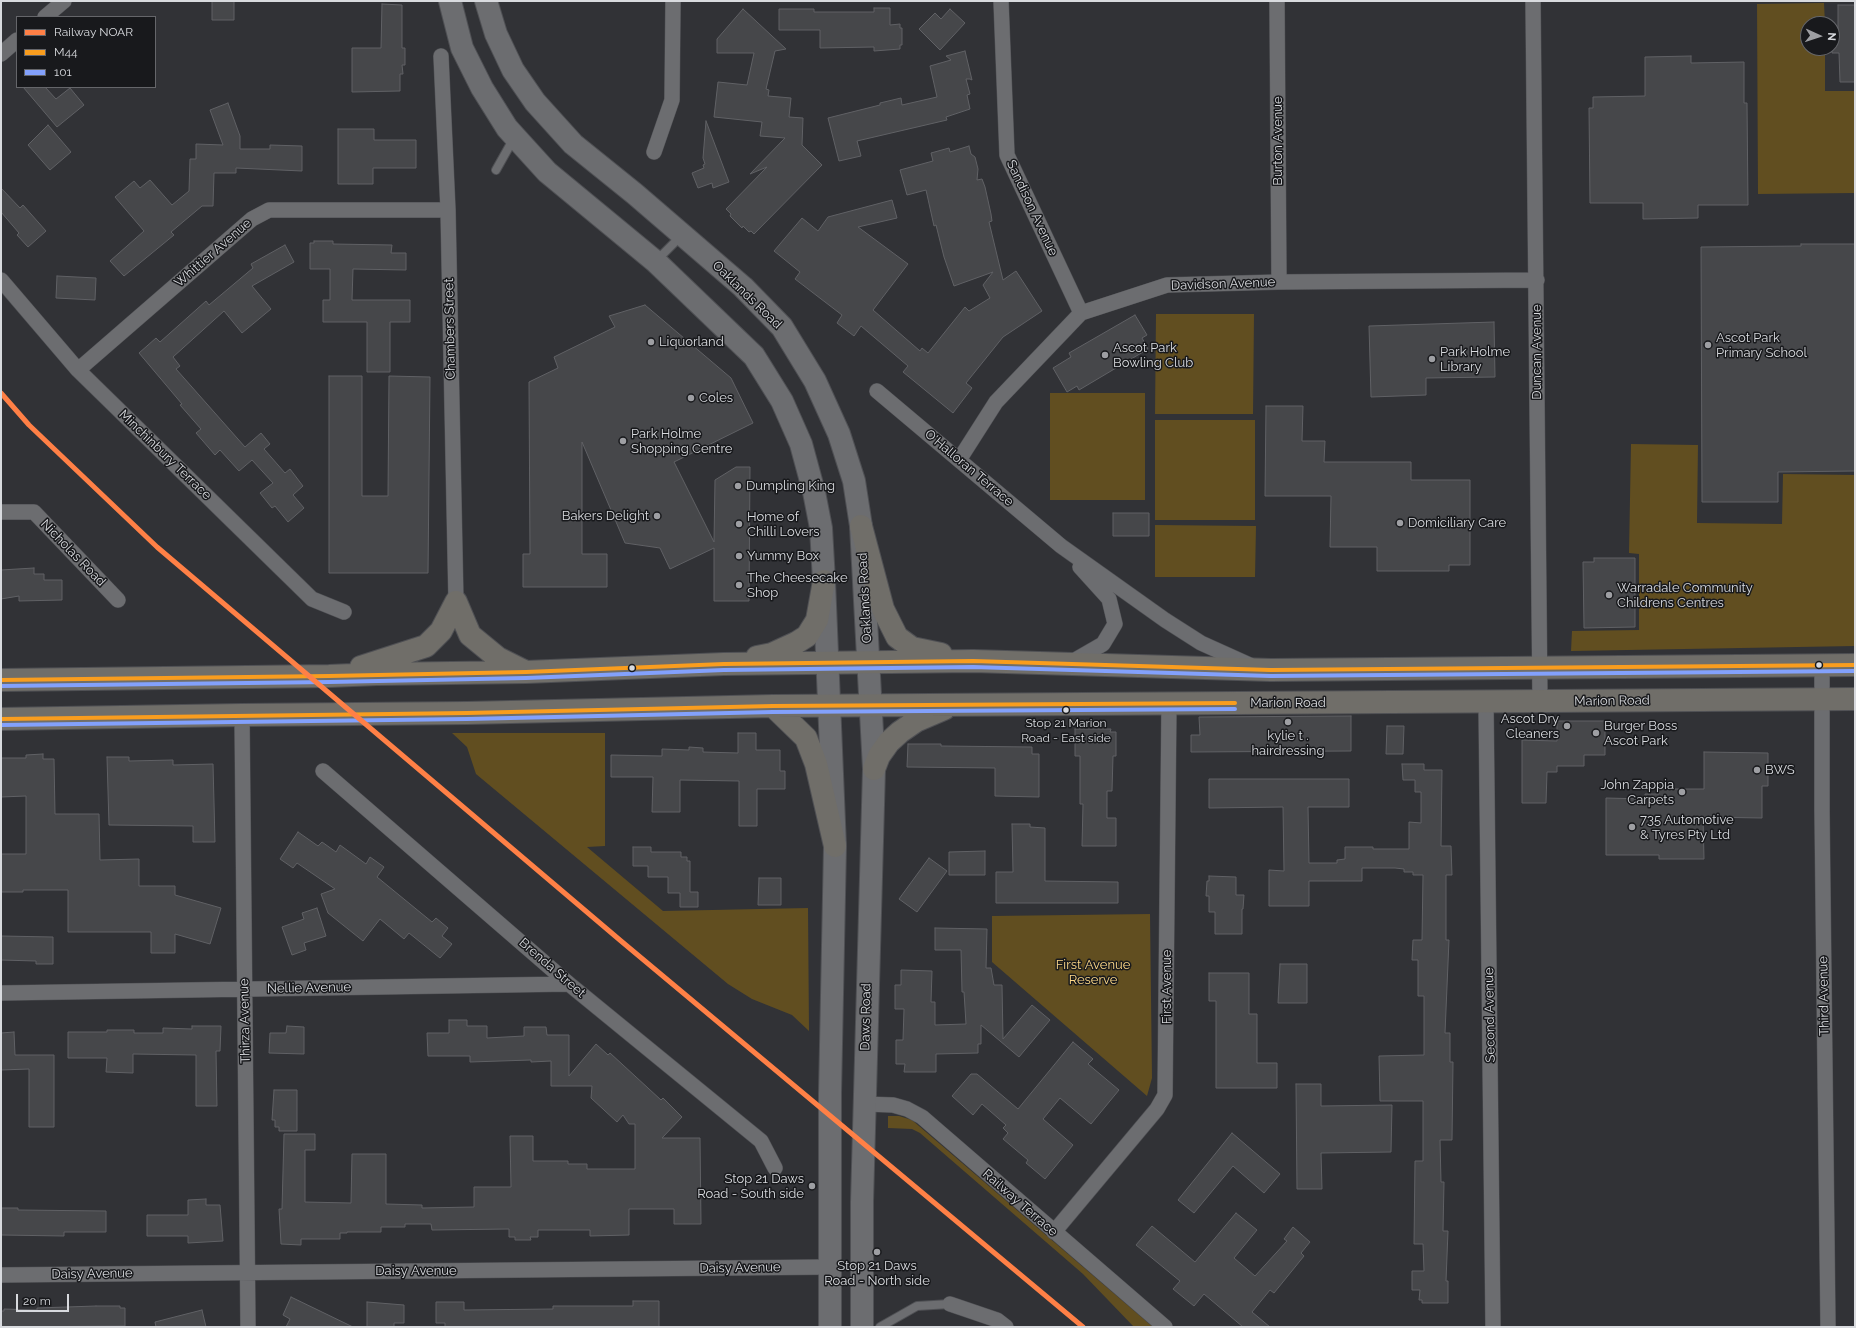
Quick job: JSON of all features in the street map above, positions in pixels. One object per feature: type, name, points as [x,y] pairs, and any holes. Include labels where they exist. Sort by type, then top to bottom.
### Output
[{"type":"main road","points":[[450,1],[462,48],[482,88],[507,128],[547,172],[656,262],[754,356],[782,401],[801,444],[814,492],[821,528],[835,846],[830,1094],[830,1327]]},
{"type":"main road","name":"Oaklands Road","points":[[486,1],[496,34],[514,70],[535,102],[573,144],[743,287],[782,327],[815,381],[839,434],[854,481],[861,526],[870,706]]},
{"type":"main road","points":[[861,526],[883,609],[897,637],[912,648],[973,661]]},
{"type":"main road","points":[[724,664],[772,654],[807,636],[817,620],[824,581]]},
{"type":"main road","points":[[456,602],[470,635],[498,658],[526,672]]},
{"type":"main road","points":[[329,676],[426,646],[441,631],[456,602]]},
{"type":"main road","points":[[1,680],[329,676],[526,672],[724,664],[973,661],[1262,670],[1855,665]]},
{"type":"main road","name":"Marion Road","points":[[1,719],[467,713],[773,706],[829,707],[1169,703],[1486,703],[1855,699]]},
{"type":"main road","points":[[874,768],[879,756],[888,742],[900,732],[916,720],[954,705]]},
{"type":"main road","points":[[773,706],[806,738],[816,764],[835,846]]},
{"type":"main road","name":"Daws Road","points":[[862,1327],[862,1202],[874,768],[870,706]]},
{"type":"street","points":[[46,16],[64,1]]},
{"type":"street","points":[[654,152],[672,100],[673,1]]},
{"type":"street","name":"Sandison Avenue","points":[[1001,1],[1007,155],[1081,314]]},
{"type":"street","name":"Burton Avenue","points":[[1277,1],[1279,282]]},
{"type":"street","name":"Duncan Avenue","points":[[1533,1],[1540,702]]},
{"type":"street","points":[[1,54],[16,41]]},
{"type":"street","name":"Chambers Street","points":[[441,56],[448,210],[456,602]]},
{"type":"street","name":"Whittier Avenue","points":[[78,370],[252,219],[269,210],[448,210]]},
{"type":"street","name":"Minchinbury Terrace","points":[[1,280],[78,370],[312,599],[344,612]]},
{"type":"street","name":"Davidson Avenue","points":[[959,460],[996,402],[1081,314],[1166,285],[1279,282],[1536,280]]},
{"type":"street","name":"O'Halloran Terrace","points":[[877,391],[1061,546],[1165,620],[1202,643],[1262,670]]},
{"type":"street","name":"Nicholas Road","points":[[1,512],[34,512],[118,600]]},
{"type":"street","name":"O'Halloran Terrace","points":[[1061,546],[1109,599],[1115,624],[1103,644],[1068,664]]},
{"type":"street","name":"Third Avenue","points":[[1822,666],[1828,1327]]},
{"type":"street","name":"First Avenue","points":[[1054,1232],[1157,1109],[1165,1095],[1169,703]]},
{"type":"street","name":"Second Avenue","points":[[1486,703],[1493,1327]]},
{"type":"street","name":"Thirza Avenue","points":[[242,715],[248,1327]]},
{"type":"street","name":"Brenda Street","points":[[324,771],[569,984],[761,1141],[775,1168]]},
{"type":"street","name":"Nellie Avenue","points":[[1,993],[569,984]]},
{"type":"street","name":"Railway Terrace","points":[[865,1104],[893,1104],[922,1117],[1165,1327]]},
{"type":"street","name":"Daisy Avenue","points":[[1,1274],[830,1267]]},
{"type":"street","points":[[950,1304],[997,1320],[1006,1327]]},
{"type":"lane","points":[[496,170],[515,137]]},
{"type":"lane","points":[[656,262],[683,235]]},
{"type":"lane","points":[[880,1327],[917,1306],[950,1304]]},
{"type":"green space","points":[[1824,3],[1825,16],[1800,16],[1800,56],[1825,56],[1825,91],[1855,91],[1855,193],[1758,194],[1757,4]]},
{"type":"green space","points":[[1156,314],[1254,314],[1253,414],[1155,414]]},
{"type":"green space","points":[[1050,393],[1145,393],[1145,500],[1050,500]]},
{"type":"green space","points":[[1155,420],[1255,420],[1255,520],[1155,520]]},
{"type":"green space","points":[[1631,444],[1698,445],[1697,523],[1782,524],[1783,474],[1855,475],[1855,646],[1571,651],[1572,631],[1639,630],[1639,554],[1629,553]]},
{"type":"green space","points":[[1155,525],[1256,526],[1255,577],[1155,577]]},
{"type":"green space","points":[[452,733],[605,733],[605,846],[587,847],[663,911],[808,908],[809,1031],[792,1015],[752,999],[728,984],[476,774],[467,747]]},
{"type":"green space","name":"First Avenue Reserve","points":[[1150,914],[1152,1078],[1147,1096],[992,962],[992,916]]},
{"type":"green space","points":[[888,1116],[899,1116],[912,1120],[1153,1327],[1134,1327],[1083,1274],[920,1133],[912,1129],[888,1128]]},
{"type":"building","points":[[212,1],[234,1],[234,20],[212,20]]},
{"type":"building","points":[[382,4],[402,5],[402,48],[405,48],[405,65],[402,65],[403,74],[400,74],[400,91],[352,92],[352,48],[381,48]]},
{"type":"building","points":[[1838,5],[1855,5],[1855,82],[1840,82],[1840,16],[1838,16]]},
{"type":"building","points":[[874,8],[890,8],[890,25],[900,24],[900,28],[902,28],[902,45],[900,45],[900,49],[874,51],[874,47],[820,48],[820,30],[779,30],[779,9],[814,9],[814,12],[874,12]]},
{"type":"building","points":[[743,9],[786,49],[775,51],[766,89],[769,90],[768,96],[791,98],[789,117],[803,118],[802,145],[822,165],[754,234],[751,231],[749,232],[743,226],[742,228],[730,216],[731,214],[726,209],[767,167],[750,174],[785,138],[760,136],[762,122],[714,117],[718,82],[747,85],[754,53],[717,53],[717,39]]},
{"type":"building","points":[[950,9],[965,23],[940,50],[919,29],[935,13],[941,19]]},
{"type":"building","points":[[965,51],[972,80],[966,79],[970,94],[967,95],[970,109],[946,117],[947,120],[857,141],[861,156],[839,161],[828,118],[880,105],[880,103],[901,98],[902,105],[937,97],[930,66],[951,60],[946,56]]},
{"type":"building","points":[[1691,56],[1691,63],[1744,62],[1744,103],[1747,103],[1748,205],[1698,205],[1698,218],[1643,219],[1643,203],[1590,203],[1589,108],[1593,108],[1593,97],[1645,96],[1645,57]]},
{"type":"building","points":[[24,88],[46,88],[56,99],[70,88],[84,105],[57,127]]},
{"type":"building","points":[[228,103],[240,136],[240,149],[270,149],[270,145],[302,146],[302,171],[236,168],[236,173],[214,173],[213,206],[202,206],[171,232],[174,235],[124,276],[110,261],[144,231],[115,197],[134,181],[140,188],[150,180],[172,205],[189,191],[190,159],[196,159],[196,144],[223,145],[210,110]]},
{"type":"building","points":[[706,121],[729,182],[713,188],[712,183],[698,188],[692,173],[704,168],[703,165],[705,164],[703,158]]},
{"type":"building","points":[[48,125],[71,152],[50,170],[28,145]]},
{"type":"building","points":[[338,129],[374,129],[374,140],[416,140],[416,168],[373,168],[373,184],[338,184]]},
{"type":"building","points":[[969,146],[971,154],[975,157],[978,169],[977,180],[982,179],[985,187],[992,221],[989,222],[1003,280],[1016,271],[1042,311],[1003,337],[966,383],[972,388],[953,413],[903,372],[908,366],[861,326],[854,336],[837,323],[842,315],[795,279],[800,272],[774,251],[802,218],[818,231],[828,217],[892,200],[897,218],[858,227],[908,264],[873,310],[920,351],[922,348],[928,353],[965,307],[969,311],[990,298],[983,285],[993,272],[954,286],[944,257],[936,225],[934,226],[926,190],[907,195],[900,170],[933,161],[931,153],[949,148],[950,152]]},
{"type":"building","points":[[1,188],[20,208],[23,205],[46,231],[28,247],[17,235],[19,233],[1,212]]},
{"type":"building","points":[[314,241],[333,241],[333,244],[392,245],[391,253],[406,253],[406,270],[353,269],[352,300],[410,300],[410,322],[390,322],[390,372],[367,372],[367,322],[323,322],[323,300],[330,300],[330,269],[310,269],[310,243],[314,243]]},
{"type":"building","points":[[1801,244],[1855,244],[1855,471],[1778,472],[1778,502],[1702,502],[1701,247],[1801,246]]},
{"type":"building","points":[[285,245],[294,262],[252,286],[271,309],[242,333],[224,311],[173,357],[180,366],[176,369],[245,447],[261,433],[270,444],[264,449],[285,473],[290,469],[303,486],[293,495],[304,508],[288,522],[275,506],[272,508],[260,493],[273,483],[252,460],[239,471],[220,450],[215,455],[196,433],[201,429],[139,353],[156,338],[160,342],[206,301],[209,305],[253,268],[251,264]]},
{"type":"building","points":[[57,276],[96,278],[95,300],[56,298]]},
{"type":"building","name":"Park Holme Shopping Centre","points":[[645,305],[731,378],[753,423],[674,462],[714,542],[715,480],[736,467],[750,467],[749,601],[714,601],[714,548],[670,569],[660,548],[625,543],[582,442],[582,554],[607,554],[607,587],[523,587],[523,554],[530,554],[529,382],[558,368],[554,357],[615,327],[609,316]]},
{"type":"building","name":"Ascot Park Bowling Club","points":[[1135,315],[1147,335],[1142,338],[1148,349],[1079,390],[1077,386],[1067,392],[1053,368],[1071,357],[1069,353]]},
{"type":"building","name":"Park Holme Library","points":[[1494,322],[1495,377],[1426,378],[1426,395],[1371,397],[1369,326]]},
{"type":"building","points":[[329,376],[362,376],[362,496],[388,496],[389,376],[430,377],[428,573],[329,573]]},
{"type":"building","name":"Domiciliary Care","points":[[1266,406],[1303,406],[1302,441],[1325,441],[1324,462],[1411,462],[1411,480],[1470,480],[1470,565],[1449,565],[1449,571],[1377,571],[1377,547],[1330,547],[1331,496],[1265,496]]},
{"type":"building","points":[[1113,513],[1149,513],[1149,536],[1113,536]]},
{"type":"building","name":"Warradale Community Childrens Centres","points":[[1594,558],[1635,558],[1635,627],[1584,628],[1583,562],[1594,562]]},
{"type":"building","points":[[34,568],[34,574],[44,574],[44,580],[62,580],[62,600],[19,601],[19,596],[1,599],[1,570]]},
{"type":"building","points":[[1351,716],[1351,751],[1191,752],[1191,735],[1200,735],[1199,717]]},
{"type":"building","points":[[1557,721],[1605,721],[1605,755],[1584,755],[1584,766],[1557,766],[1557,772],[1547,772],[1546,803],[1522,803],[1522,740],[1557,741]]},
{"type":"building","points":[[1387,726],[1404,726],[1403,754],[1386,754]]},
{"type":"building","points":[[1075,729],[1111,729],[1110,732],[1116,732],[1116,756],[1113,756],[1112,791],[1107,791],[1107,818],[1116,818],[1116,846],[1082,846],[1083,804],[1080,804],[1080,756],[1075,756]]},
{"type":"building","points":[[738,733],[756,733],[756,750],[780,750],[780,771],[785,771],[785,789],[757,789],[757,826],[739,826],[739,781],[680,780],[680,812],[652,812],[653,777],[611,777],[611,755],[662,756],[662,749],[689,750],[689,747],[703,748],[703,752],[738,753]]},
{"type":"building","points":[[908,744],[941,744],[941,746],[1032,747],[1032,754],[1039,754],[1039,797],[995,796],[995,768],[907,767]]},
{"type":"building","points":[[1704,752],[1768,753],[1768,786],[1762,786],[1762,818],[1703,817],[1704,859],[1659,859],[1659,855],[1606,855],[1606,798],[1645,799],[1645,794],[1659,794],[1659,789],[1704,789]]},
{"type":"building","points":[[43,754],[43,759],[54,759],[55,814],[99,814],[100,860],[139,859],[139,886],[175,886],[175,895],[221,908],[210,944],[175,934],[175,953],[151,953],[151,932],[68,932],[68,890],[23,890],[23,892],[1,892],[1,854],[26,854],[26,796],[1,797],[1,758],[26,758],[26,755]]},
{"type":"building","points":[[107,757],[129,757],[129,761],[173,760],[173,765],[213,764],[215,842],[193,842],[193,826],[109,825]]},
{"type":"building","points":[[1402,764],[1424,764],[1424,770],[1442,770],[1441,846],[1451,846],[1452,875],[1446,875],[1446,940],[1449,940],[1445,1033],[1450,1033],[1450,1062],[1453,1062],[1452,1140],[1440,1140],[1441,1182],[1444,1182],[1443,1231],[1448,1231],[1446,1281],[1448,1281],[1448,1303],[1422,1303],[1422,1300],[1419,1300],[1420,1290],[1412,1290],[1412,1271],[1424,1271],[1423,1244],[1414,1244],[1415,1161],[1423,1161],[1423,1101],[1380,1101],[1379,1056],[1424,1055],[1424,996],[1418,996],[1418,960],[1412,960],[1413,940],[1422,940],[1423,875],[1413,875],[1413,872],[1404,872],[1404,869],[1362,868],[1362,881],[1309,881],[1309,906],[1269,906],[1269,870],[1284,871],[1283,807],[1209,808],[1209,779],[1349,779],[1349,807],[1308,807],[1309,863],[1337,863],[1337,860],[1345,859],[1345,847],[1409,849],[1409,822],[1421,823],[1421,792],[1415,792],[1415,780],[1403,780]]},
{"type":"building","points":[[1012,824],[1030,824],[1030,827],[1045,828],[1045,881],[1118,882],[1118,903],[996,903],[996,872],[1013,872]]},
{"type":"building","points":[[298,832],[318,846],[322,842],[336,852],[340,845],[366,864],[370,857],[384,867],[377,877],[432,922],[436,918],[448,928],[442,936],[452,944],[440,958],[409,933],[404,939],[380,919],[363,941],[328,913],[321,894],[335,889],[297,863],[293,868],[280,859]]},
{"type":"building","points":[[633,847],[651,847],[651,852],[681,852],[681,857],[687,857],[687,861],[690,861],[690,892],[698,892],[698,907],[680,907],[680,893],[668,893],[668,877],[648,877],[648,866],[633,866]]},
{"type":"building","points":[[985,851],[985,875],[949,875],[949,852]]},
{"type":"building","points":[[929,858],[947,871],[917,912],[899,899]]},
{"type":"building","points":[[1209,876],[1236,877],[1236,895],[1244,895],[1242,909],[1242,934],[1215,934],[1215,912],[1209,912],[1209,896],[1206,896],[1207,881],[1209,881]]},
{"type":"building","points":[[759,878],[781,878],[781,905],[758,905]]},
{"type":"building","points":[[317,908],[326,936],[304,943],[306,950],[292,955],[282,927],[304,919],[302,913]]},
{"type":"building","points":[[935,928],[987,929],[986,968],[991,968],[994,985],[1002,985],[1003,1039],[1032,1005],[1050,1020],[1019,1057],[981,1025],[981,1044],[978,1044],[978,1053],[936,1054],[936,1072],[904,1072],[905,1064],[896,1064],[896,1040],[903,1040],[904,1009],[895,1009],[895,985],[901,985],[901,970],[932,971],[931,1002],[935,1002],[935,1025],[966,1024],[964,992],[962,992],[961,950],[935,950]]},
{"type":"building","points":[[1,936],[53,937],[53,964],[36,964],[36,961],[1,960]]},
{"type":"building","points":[[1280,964],[1307,964],[1307,1003],[1278,1003]]},
{"type":"building","points":[[1209,973],[1249,973],[1249,1014],[1257,1014],[1257,1063],[1277,1063],[1277,1088],[1216,1088],[1216,1001],[1209,1001]]},
{"type":"building","points":[[449,1020],[467,1020],[467,1026],[487,1026],[487,1038],[524,1036],[524,1027],[546,1027],[547,1035],[569,1035],[569,1076],[596,1044],[608,1055],[610,1053],[661,1100],[663,1098],[682,1117],[662,1138],[700,1138],[701,1224],[674,1224],[674,1209],[629,1209],[629,1235],[590,1236],[590,1230],[538,1230],[538,1237],[530,1237],[531,1240],[515,1240],[515,1237],[509,1237],[509,1229],[432,1230],[431,1224],[405,1224],[405,1227],[381,1227],[381,1232],[340,1233],[340,1239],[301,1239],[301,1245],[281,1244],[279,1209],[282,1209],[284,1134],[315,1134],[315,1150],[305,1150],[305,1202],[351,1203],[352,1154],[386,1154],[386,1204],[422,1205],[422,1208],[474,1207],[474,1187],[511,1187],[510,1136],[533,1136],[533,1161],[568,1161],[568,1164],[587,1164],[587,1169],[635,1169],[635,1124],[629,1124],[623,1115],[617,1122],[591,1098],[592,1086],[551,1086],[551,1061],[531,1062],[531,1060],[470,1062],[470,1056],[428,1056],[427,1033],[449,1033]]},
{"type":"building","points":[[192,1026],[221,1026],[220,1051],[216,1051],[217,1106],[196,1106],[196,1055],[133,1054],[133,1073],[106,1072],[107,1058],[68,1058],[68,1032],[134,1030],[134,1033],[163,1033],[163,1028],[192,1029]]},
{"type":"building","points":[[287,1026],[304,1027],[304,1054],[269,1053],[270,1033],[286,1033]]},
{"type":"building","points":[[14,1032],[15,1055],[54,1055],[54,1127],[29,1127],[29,1069],[1,1070],[1,1033]]},
{"type":"building","points":[[1073,1042],[1093,1059],[1088,1064],[1119,1090],[1091,1124],[1060,1098],[1043,1119],[1073,1145],[1045,1179],[1026,1163],[1028,1160],[1003,1139],[1008,1133],[1003,1128],[1006,1125],[982,1104],[973,1115],[952,1096],[971,1074],[977,1074],[1018,1109]]},
{"type":"building","points":[[1296,1084],[1321,1084],[1321,1106],[1392,1105],[1391,1152],[1321,1153],[1322,1189],[1297,1189]]},
{"type":"building","points":[[274,1090],[297,1090],[297,1131],[279,1131],[279,1127],[275,1127],[275,1120],[272,1120]]},
{"type":"building","points":[[1232,1133],[1280,1174],[1264,1193],[1233,1166],[1194,1213],[1178,1200]]},
{"type":"building","points":[[206,1199],[206,1205],[220,1205],[223,1241],[188,1243],[188,1236],[147,1236],[147,1215],[188,1215],[188,1200]]},
{"type":"building","points":[[1,1208],[18,1208],[18,1210],[106,1211],[106,1232],[64,1232],[64,1236],[1,1235]]},
{"type":"building","points":[[1236,1213],[1257,1230],[1234,1258],[1255,1276],[1287,1241],[1284,1239],[1293,1227],[1310,1242],[1301,1253],[1304,1256],[1274,1293],[1270,1290],[1252,1312],[1270,1327],[1243,1327],[1204,1294],[1194,1306],[1173,1289],[1180,1281],[1136,1245],[1152,1226],[1195,1262]]},
{"type":"building","points":[[291,1297],[353,1327],[286,1327],[290,1319],[283,1315]]},
{"type":"building","points":[[633,1301],[659,1301],[659,1327],[445,1327],[445,1323],[436,1323],[436,1302],[464,1302],[464,1310],[553,1309],[553,1306],[633,1306]]},
{"type":"building","points":[[367,1302],[404,1305],[404,1323],[394,1323],[394,1327],[367,1327]]},
{"type":"building","points":[[120,1306],[120,1308],[125,1308],[125,1326],[1,1327],[1,1311],[4,1311],[4,1309],[37,1310],[37,1308]]},
{"type":"building","points":[[202,1310],[206,1327],[156,1327],[155,1322]]},
{"type":"rail line","name":"NOAR","points":[[1,393],[29,425],[157,547],[621,941],[1083,1327]]},
{"type":"transit line","name":"M44","points":[[1,680],[329,676],[526,672],[724,664],[973,661],[1271,670],[1855,665]]},
{"type":"transit line","name":"101","points":[[1,686],[329,682],[526,678],[724,670],[973,667],[1271,676],[1855,671]]},
{"type":"transit line","name":"M44","points":[[1,719],[467,713],[773,706],[1235,703]]},
{"type":"transit line","name":"101","points":[[1,725],[467,719],[773,712],[1235,709]]},
{"type":"place","name":"Liquorland","points":[[651,342]]},
{"type":"place","name":"Ascot Park Primary School","points":[[1708,345]]},
{"type":"place","name":"Ascot Park Bowling Club","points":[[1105,355]]},
{"type":"place","name":"Park Holme Library","points":[[1432,359]]},
{"type":"place","name":"Coles","points":[[691,398]]},
{"type":"place","name":"Park Holme Shopping Centre","points":[[623,441]]},
{"type":"place","name":"Dumpling King","points":[[738,486]]},
{"type":"place","name":"Bakers Delight","points":[[657,516]]},
{"type":"place","name":"Domiciliary Care","points":[[1400,523]]},
{"type":"place","name":"Home of Chilli Lovers","points":[[739,524]]},
{"type":"place","name":"Yummy Box","points":[[739,556]]},
{"type":"place","name":"The Cheesecake Shop","points":[[739,585]]},
{"type":"place","name":"Warradale Community Childrens Centres","points":[[1609,595]]},
{"type":"place","name":"Stop 21 Marion Road - East side","points":[[1066,710]]},
{"type":"place","name":"kylie t . hairdressing","points":[[1288,722]]},
{"type":"place","name":"Ascot Dry Cleaners","points":[[1567,726]]},
{"type":"place","name":"Burger Boss Ascot Park","points":[[1596,733]]},
{"type":"place","name":"BWS","points":[[1757,770]]},
{"type":"place","name":"John Zappia Carpets","points":[[1682,792]]},
{"type":"place","name":"735 Automotive & Tyres Pty Ltd","points":[[1632,827]]},
{"type":"place","name":"Stop 21 Daws Road - South side","points":[[812,1186]]},
{"type":"place","name":"Stop 21 Daws Road - North side","points":[[877,1252]]}]
